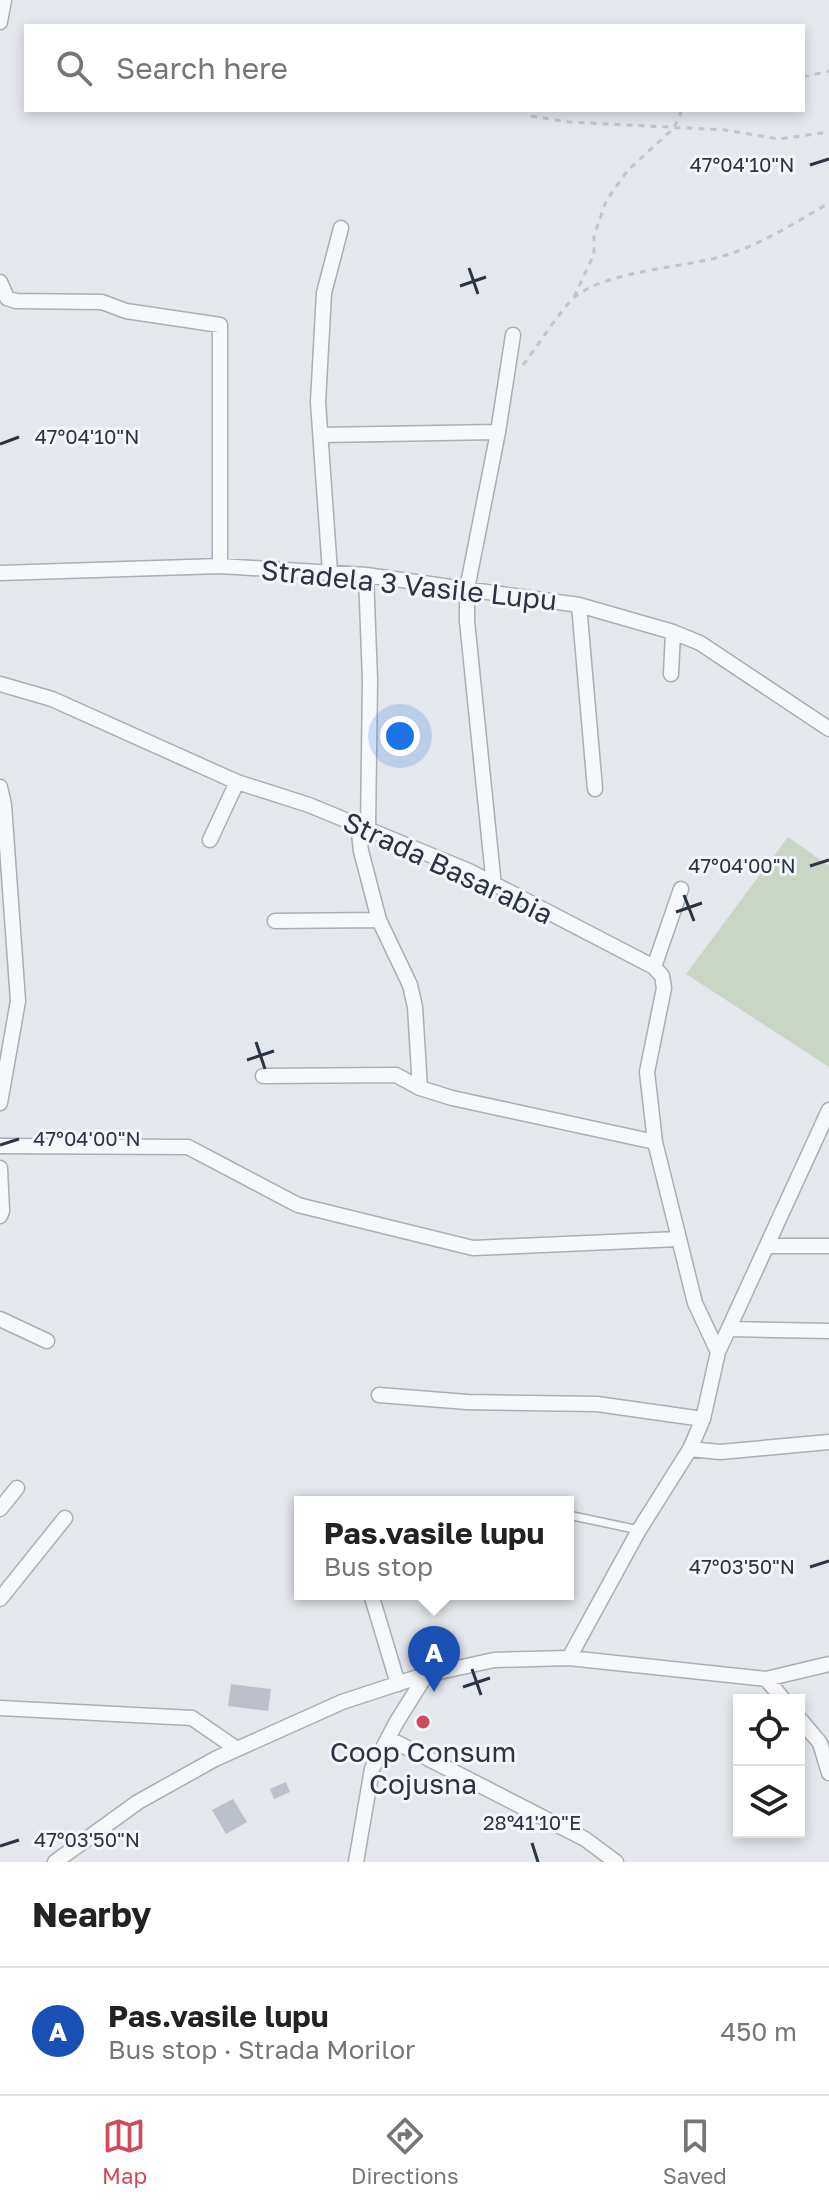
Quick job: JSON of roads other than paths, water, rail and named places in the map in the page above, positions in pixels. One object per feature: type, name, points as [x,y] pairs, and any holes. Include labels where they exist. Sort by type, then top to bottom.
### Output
[{"type":"street","points":[[0,22],[4,0]]},
{"type":"street","points":[[330,572],[318,402],[324,293],[341,228]]},
{"type":"street","points":[[0,282],[7,298],[16,301],[102,302],[126,311],[220,325],[220,566]]},
{"type":"street","points":[[494,886],[467,621],[467,589],[498,432],[513,335]]},
{"type":"street","points":[[321,435],[498,432]]},
{"type":"street","name":"Stradela 3 Vasile Lupu","points":[[0,573],[220,566],[330,572],[579,605],[673,632],[700,643],[829,729]]},
{"type":"street","points":[[366,575],[370,680],[361,851],[379,920],[410,985],[415,1007],[420,1088]]},
{"type":"street","name":"Stradela 3 Vasile Lupu","points":[[579,605],[595,789]]},
{"type":"street","points":[[671,674],[673,632]]},
{"type":"street","name":"Strada Basarabia","points":[[0,684],[52,699],[237,782],[309,805],[469,871],[654,967]]},
{"type":"street","points":[[210,840],[237,782]]},
{"type":"street","points":[[0,787],[4,805],[7,939],[18,1001],[0,1103]]},
{"type":"street","points":[[681,889],[654,967],[662,976],[664,988],[647,1072],[655,1142],[678,1239],[695,1303],[718,1352]]},
{"type":"street","points":[[275,921],[379,920]]},
{"type":"street","points":[[263,1076],[396,1075],[420,1088],[452,1098],[655,1142]]},
{"type":"street","points":[[569,1658],[639,1530],[690,1449],[703,1419],[718,1352],[829,1110]]},
{"type":"street","points":[[0,1146],[188,1147],[298,1205],[473,1248],[678,1239]]},
{"type":"street","points":[[0,1168],[0,1216]]},
{"type":"street","points":[[769,1246],[829,1246]]},
{"type":"street","points":[[0,1319],[47,1341]]},
{"type":"street","points":[[730,1329],[829,1331]]},
{"type":"street","points":[[379,1395],[467,1402],[597,1404],[703,1419]]},
{"type":"street","points":[[690,1449],[720,1452],[829,1442]]},
{"type":"street","points":[[0,1509],[17,1488]]},
{"type":"street","points":[[0,1599],[65,1518]]},
{"type":"street","points":[[373,1600],[398,1684]]},
{"type":"street","points":[[55,1862],[138,1802],[237,1749],[342,1702],[426,1675],[494,1660],[569,1658],[766,1679],[829,1664]]},
{"type":"street","points":[[356,1862],[372,1769],[426,1675]]},
{"type":"street","points":[[766,1679],[779,1694]]},
{"type":"street","points":[[0,1708],[192,1718],[237,1749]]},
{"type":"street","points":[[805,1724],[824,1744],[829,1773]]},
{"type":"street","points":[[388,1738],[585,1839],[616,1862]]},
{"type":"lane","points":[[574,1516],[639,1530]]},
{"type":"place","name":"Pas.vasile lupu","points":[[434,1692]]},
{"type":"place","name":"Coop Consum Cojusna","points":[[423,1722]]}]
